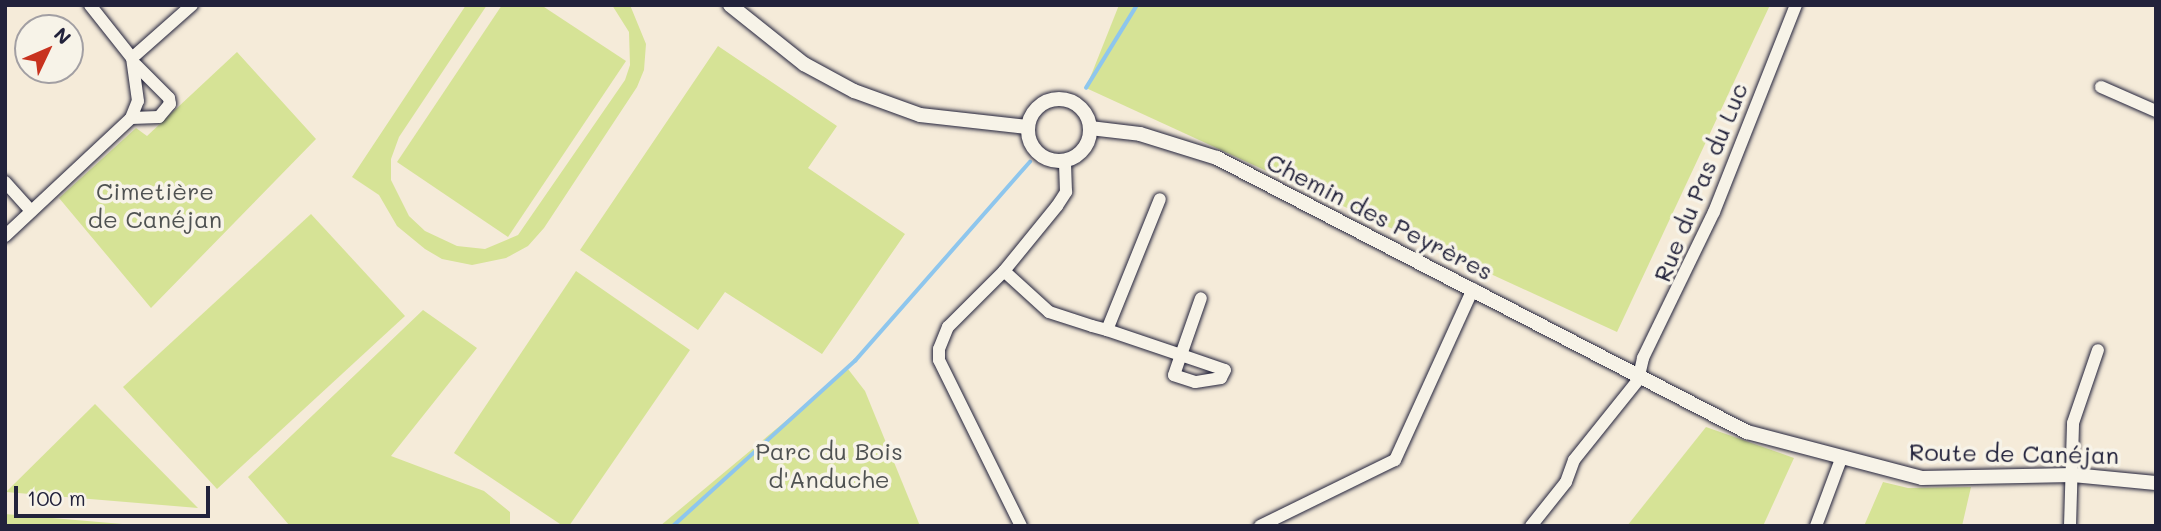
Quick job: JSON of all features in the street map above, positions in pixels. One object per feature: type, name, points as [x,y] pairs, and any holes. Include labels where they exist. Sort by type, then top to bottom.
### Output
[{"type":"street","points":[[90,5],[134,61],[169,98],[170,104],[159,117],[131,118]]},
{"type":"street","points":[[134,61],[192,5]]},
{"type":"street","points":[[730,5],[786,51],[853,91],[920,115],[1027,127]]},
{"type":"street","name":"Rue du Pas du Luc","points":[[1531,526],[1639,374],[1714,212],[1796,5]]},
{"type":"street","points":[[5,236],[131,118],[138,101],[134,61]]},
{"type":"street","points":[[2101,87],[2156,111]]},
{"type":"street","points":[[1066,101],[1082,109],[1090,128],[1086,146],[1065,161],[1038,153],[1027,127],[1035,108],[1045,102],[1066,101]]},
{"type":"street","name":"Chemin des Peyrères","points":[[1090,128],[1152,136],[1217,158],[1639,374]]},
{"type":"street","points":[[1021,526],[939,360],[948,327],[1004,271],[1066,192],[1065,161]]},
{"type":"street","points":[[5,182],[31,211]]},
{"type":"street","points":[[1107,330],[1160,198]]},
{"type":"street","points":[[1004,271],[1049,312],[1181,355],[1201,298]]},
{"type":"street","points":[[1260,526],[1395,460],[1474,289]]},
{"type":"street","points":[[2070,526],[2073,423],[2098,350]]},
{"type":"street","name":"Route de Canéjan","points":[[1639,374],[1747,432],[1841,459],[1922,478],[2073,475],[2156,484]]},
{"type":"street","points":[[1816,526],[1841,459]]},
{"type":"green space","points":[[466,5],[487,5],[399,137],[391,159],[391,180],[409,216],[425,231],[457,246],[485,249],[518,235],[625,80],[630,65],[629,32],[612,5],[630,5],[646,44],[644,70],[637,87],[544,228],[528,246],[506,258],[472,265],[442,259],[425,249],[397,226],[379,195],[352,177]]},
{"type":"green space","points":[[502,5],[541,5],[626,61],[508,237],[397,162]]},
{"type":"green space","points":[[1119,5],[1770,5],[1617,332],[1086,88]]},
{"type":"green space","points":[[718,46],[837,126],[808,168],[905,234],[822,354],[725,292],[698,330],[580,250]]},
{"type":"green space","name":"Cimetière de Canéjan","points":[[237,52],[316,139],[151,308],[59,198],[136,128],[147,136]]},
{"type":"green space","points":[[311,214],[405,316],[217,489],[123,387]]},
{"type":"green space","points":[[576,271],[690,350],[569,526],[563,526],[454,453]]},
{"type":"green space","points":[[423,310],[477,348],[391,456],[484,491],[510,512],[510,526],[289,525],[248,477]]},
{"type":"green space","name":"Parc du Bois d'Anduche","points":[[848,369],[865,391],[920,526],[660,526]]},
{"type":"green space","points":[[95,404],[198,508],[6,492]]},
{"type":"green space","points":[[1706,427],[1794,458],[1763,526],[1627,526]]},
{"type":"green space","points":[[1883,482],[1908,488],[1971,487],[1962,526],[1864,526]]},
{"type":"green space","points":[[5,514],[146,526],[5,526]]},
{"type":"waterway","points":[[1086,88],[1137,5]]},
{"type":"waterway","points":[[673,526],[855,361],[1030,162]]}]
